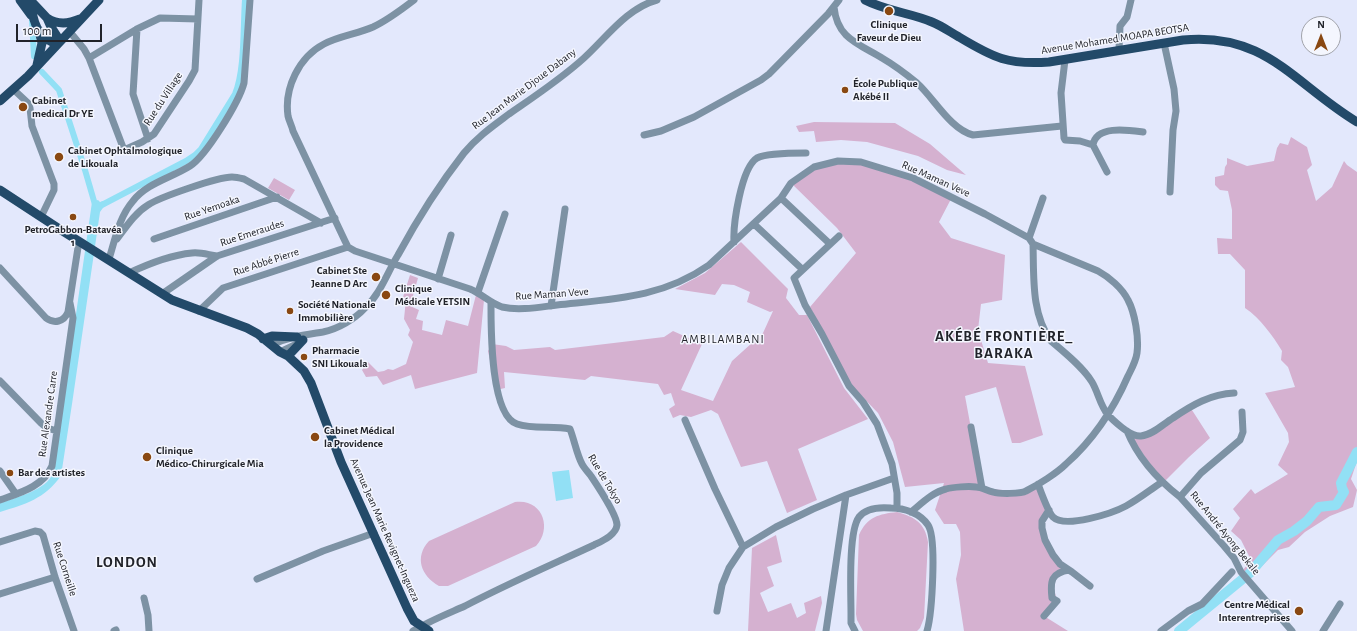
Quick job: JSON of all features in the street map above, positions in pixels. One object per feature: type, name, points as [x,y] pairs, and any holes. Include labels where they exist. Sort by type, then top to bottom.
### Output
[{"type":"main road","points":[[20,0],[32,16],[40,35],[42,43],[37,66]]},
{"type":"main road","points":[[30,0],[32,16]]},
{"type":"main road","points":[[30,0],[47,18],[55,23],[61,24],[82,19]]},
{"type":"main road","points":[[0,101],[37,66],[99,0]]},
{"type":"main road","name":"Avenue Mohamed MOAPA BEOTSA","points":[[865,0],[933,22],[986,53],[1001,59],[1016,62],[1032,63],[1065,60],[1202,38],[1238,44],[1255,51],[1285,68],[1337,109],[1357,122]]},
{"type":"main road","points":[[47,18],[50,27],[59,42]]},
{"type":"main road","points":[[40,35],[47,41],[59,42]]},
{"type":"main road","name":"Avenue Jean Marie Revignet-Ingueza","points":[[0,190],[172,300],[247,328],[258,334],[304,371],[311,383],[341,462],[407,608],[414,621],[426,630]]},
{"type":"main road","points":[[263,339],[272,336],[300,338]]},
{"type":"main road","points":[[284,354],[300,338]]},
{"type":"street","name":"Rue du Village","points":[[89,58],[124,150],[148,139],[154,134],[161,124],[195,70],[199,0]]},
{"type":"street","points":[[109,260],[124,212],[134,199],[148,187],[184,170],[197,161],[206,151],[232,110],[244,83],[250,0]]},
{"type":"street","points":[[348,247],[288,117],[291,85],[302,62],[316,49],[333,40],[374,26],[397,13],[414,0]]},
{"type":"street","name":"Rue Jean Marie Djoue Dabany","points":[[300,338],[333,329],[353,318],[377,295],[407,238],[436,192],[474,141],[571,69],[626,17],[642,6],[657,0]]},
{"type":"street","points":[[644,135],[661,131],[694,117],[769,74],[834,8],[839,0]]},
{"type":"street","points":[[1120,50],[1120,26],[1127,17],[1131,0]]},
{"type":"street","points":[[834,8],[841,30],[846,36],[885,59],[917,83],[929,95],[940,110],[969,134],[973,135],[1062,126]]},
{"type":"street","points":[[70,32],[84,48],[89,58],[137,29],[160,18],[198,19]]},
{"type":"street","points":[[137,29],[133,94],[148,139]]},
{"type":"street","points":[[1164,43],[1174,89],[1176,111],[1173,130],[1170,192]]},
{"type":"street","points":[[1065,60],[1061,93],[1064,139],[1080,141],[1093,145]]},
{"type":"street","points":[[13,90],[28,103],[32,126],[54,184],[54,190],[40,217]]},
{"type":"street","points":[[1107,172],[1093,145],[1097,136],[1111,131],[1125,129],[1143,132]]},
{"type":"street","points":[[734,242],[738,203],[746,173],[753,162],[758,158],[774,155],[806,153]]},
{"type":"street","name":"Rue Maman Veve","points":[[348,247],[355,251],[478,292],[491,302],[511,308],[551,306],[638,296],[665,289],[698,273],[709,265],[754,224],[781,198],[792,183],[814,167],[838,161],[861,162],[921,182],[985,214],[1031,241],[1102,273],[1116,285],[1129,300],[1136,324],[1137,353],[1125,382],[1108,414],[1098,428],[1068,463],[1024,492],[994,493],[976,486],[946,489],[928,498],[911,512]]},
{"type":"street","points":[[114,242],[130,222],[148,204],[170,195],[221,179],[237,177],[277,197],[321,223]]},
{"type":"street","name":"Rue Yemoaka","points":[[154,239],[277,197]]},
{"type":"street","points":[[781,198],[830,244]]},
{"type":"street","points":[[1043,198],[1031,241],[1038,316],[1051,341],[1087,374],[1108,414],[1127,431],[1140,436],[1153,432],[1198,402],[1224,393],[1234,393]]},
{"type":"street","points":[[551,306],[565,209]]},
{"type":"street","points":[[478,292],[505,214]]},
{"type":"street","name":"Rue Emeraudes","points":[[162,294],[217,256],[335,218]]},
{"type":"street","points":[[754,224],[802,269]]},
{"type":"street","points":[[438,279],[451,235]]},
{"type":"street","points":[[839,236],[794,278],[805,305],[849,386],[863,402],[877,424],[892,464],[897,508]]},
{"type":"street","points":[[0,268],[49,320],[63,320],[68,312],[82,243]]},
{"type":"street","name":"Rue Abbé Pierre","points":[[199,311],[223,288],[348,247]]},
{"type":"street","points":[[129,273],[185,254],[200,253],[217,256]]},
{"type":"street","name":"Rue de Tokyo","points":[[426,630],[494,590],[594,545],[614,532],[617,525],[613,512],[591,475],[582,464],[570,429],[562,427],[518,424],[508,418],[504,412],[497,392],[494,373],[491,302]]},
{"type":"street","name":"Rue Alexandre Carre","points":[[0,500],[34,486],[47,475],[52,466],[73,318],[70,303]]},
{"type":"street","points":[[271,345],[300,338]]},
{"type":"street","points":[[0,381],[41,424],[47,428],[57,431]]},
{"type":"street","name":"Rue André Ayong Bekale","points":[[1242,412],[1243,432],[1240,440],[1201,473],[1180,497],[1224,546],[1234,558],[1241,572],[1292,631]]},
{"type":"street","points":[[686,420],[715,490],[743,548]]},
{"type":"street","points":[[971,427],[982,488]]},
{"type":"street","points":[[1127,431],[1132,444],[1139,455],[1162,482],[1180,497]]},
{"type":"street","points":[[0,471],[16,494]]},
{"type":"street","points":[[717,611],[722,585],[729,568],[743,548],[776,527],[846,495],[894,478]]},
{"type":"street","points":[[1038,484],[1052,517],[1058,521],[1071,522],[1104,515],[1125,507],[1162,482]]},
{"type":"street","points":[[826,631],[846,495]]},
{"type":"street","points":[[855,631],[851,623],[852,548],[855,527],[860,517],[867,511],[880,507],[897,508],[911,512],[928,525],[931,531],[933,540],[932,589],[928,631]]},
{"type":"street","points":[[1049,510],[1042,521],[1045,540],[1056,560],[1090,586]]},
{"type":"street","name":"Rue Corneille","points":[[0,542],[35,531],[40,532],[74,631]]},
{"type":"street","points":[[257,579],[323,551],[374,533]]},
{"type":"street","points":[[1044,616],[1056,601],[1052,598],[1052,581],[1058,573],[1069,570]]},
{"type":"street","points":[[1161,631],[1188,611],[1202,604],[1232,572]]},
{"type":"street","points":[[0,594],[55,577]]},
{"type":"street","points":[[144,598],[148,616],[149,631]]},
{"type":"street","points":[[1323,631],[1340,604]]},
{"type":"street","points":[[413,631],[426,630]]},
{"type":"shaded area","points":[[814,122],[895,123],[930,144],[966,175],[947,170],[918,156],[867,142],[841,140],[816,142],[814,131],[799,132],[796,126]]},
{"type":"shaded area","points":[[1291,137],[1307,147],[1312,165],[1307,170],[1316,201],[1332,187],[1344,161],[1357,172],[1357,461],[1351,479],[1357,490],[1353,507],[1330,516],[1305,532],[1289,547],[1278,550],[1250,578],[1243,570],[1251,560],[1241,540],[1231,531],[1240,518],[1233,509],[1251,489],[1255,494],[1288,474],[1278,465],[1289,442],[1288,433],[1265,393],[1295,387],[1288,367],[1281,360],[1282,351],[1261,322],[1245,308],[1245,270],[1230,254],[1218,254],[1217,238],[1232,239],[1232,210],[1228,191],[1220,190],[1215,185],[1215,177],[1224,175],[1227,158],[1247,166],[1274,161],[1277,148],[1280,143],[1288,145]]},
{"type":"shaded area","points":[[838,161],[861,162],[904,175],[951,199],[939,222],[951,238],[1005,255],[1002,300],[981,304],[978,330],[988,363],[1025,366],[1043,435],[1020,443],[1012,443],[996,387],[965,396],[982,488],[1024,492],[1038,484],[1049,510],[1042,521],[1045,540],[1069,570],[1052,581],[1057,601],[1044,616],[1068,631],[964,631],[956,579],[961,555],[960,532],[956,524],[944,524],[935,510],[944,483],[905,487],[893,442],[878,413],[852,386],[810,307],[856,253],[837,228],[791,183],[814,167]]},
{"type":"shaded area","points":[[274,178],[295,190],[289,200],[268,188]]},
{"type":"shaded area","points":[[741,242],[788,289],[786,298],[799,315],[807,315],[844,388],[868,419],[798,449],[817,500],[787,513],[767,461],[741,467],[718,414],[711,410],[691,417],[680,415],[673,418],[669,409],[675,405],[671,393],[664,395],[658,384],[591,376],[585,380],[504,372],[505,388],[496,390],[488,351],[492,344],[506,346],[514,350],[550,347],[555,350],[664,337],[673,331],[702,344],[681,390],[713,401],[732,361],[763,333],[773,311],[770,312],[747,302],[750,292],[734,285],[722,284],[715,295],[675,289],[705,273]]},
{"type":"shaded area","points":[[410,275],[418,278],[410,306],[419,310],[416,319],[423,321],[422,330],[442,335],[446,320],[468,326],[476,295],[484,300],[477,373],[415,389],[411,375],[383,385],[377,376],[366,377],[362,370],[368,362],[378,372],[388,369],[393,370],[406,364],[413,342],[408,335],[410,330],[404,319],[406,299],[403,297]]},
{"type":"shaded area","points":[[1190,407],[1210,438],[1163,483],[1127,431],[1140,436]]},
{"type":"shaded area","points":[[515,502],[524,502],[532,505],[538,509],[542,516],[544,531],[536,546],[448,586],[439,586],[428,577],[424,572],[421,560],[424,547],[429,541]]},
{"type":"shaded area","points":[[897,512],[909,516],[922,525],[927,535],[928,542],[924,618],[920,628],[917,631],[863,631],[857,620],[856,614],[859,535],[870,520],[879,515]]},
{"type":"shaded area","points":[[776,535],[782,562],[767,567],[774,586],[760,593],[768,612],[791,603],[797,618],[806,613],[804,603],[821,596],[822,603],[815,631],[748,631],[752,548]]},
{"type":"water","points":[[98,200],[100,202],[103,201],[105,205],[100,212],[61,476],[55,484],[34,500],[0,512],[0,503],[35,490],[47,482],[51,477],[54,468],[92,202]]},
{"type":"water","points":[[569,470],[573,498],[556,501],[552,472]]},
{"type":"waterway","points":[[98,207],[186,161],[201,149],[235,94],[238,84],[242,61],[245,0]]},
{"type":"waterway","points":[[32,21],[34,56]]},
{"type":"waterway","points":[[42,72],[59,90],[96,208]]},
{"type":"waterway","points":[[1179,631],[1250,573],[1278,540],[1294,531],[1307,521],[1319,507],[1336,505],[1344,492],[1341,483],[1357,452]]},
{"type":"place","name":"Clinique Faveur de Dieu","points":[[889,11]]},
{"type":"place","name":"École Publique Akébé II","points":[[845,90]]},
{"type":"place","name":"Cabinet medical Dr YE","points":[[23,107]]},
{"type":"place","name":"Cabinet Ophtalmologique de Likouala","points":[[59,157]]},
{"type":"place","name":"PetroGabbon-Batavéa 1","points":[[73,217]]},
{"type":"place","name":"Cabinet Ste Jeanne D Arc","points":[[376,277]]},
{"type":"place","name":"Clinique Médicale YETSIN","points":[[386,295]]},
{"type":"place","name":"Société Nationale Immobilière","points":[[290,311]]},
{"type":"place","name":"Pharmacie SNI Likouala","points":[[304,357]]},
{"type":"place","name":"Cabinet Médical la Providence","points":[[315,437]]},
{"type":"place","name":"Clinique Médico-Chirurgicale Mia","points":[[147,457]]},
{"type":"place","name":"Bar des artistes","points":[[10,473]]},
{"type":"place","name":"Centre Médical Interentreprises","points":[[1299,611]]},
{"type":"district","name":"AMBILAMBANI","points":[[723,339]]},
{"type":"district","name":"AKÉBÉ FRONTIÈRE_ BARAKA","points":[[1004,344]]},
{"type":"district","name":"LONDON","points":[[127,562]]}]
